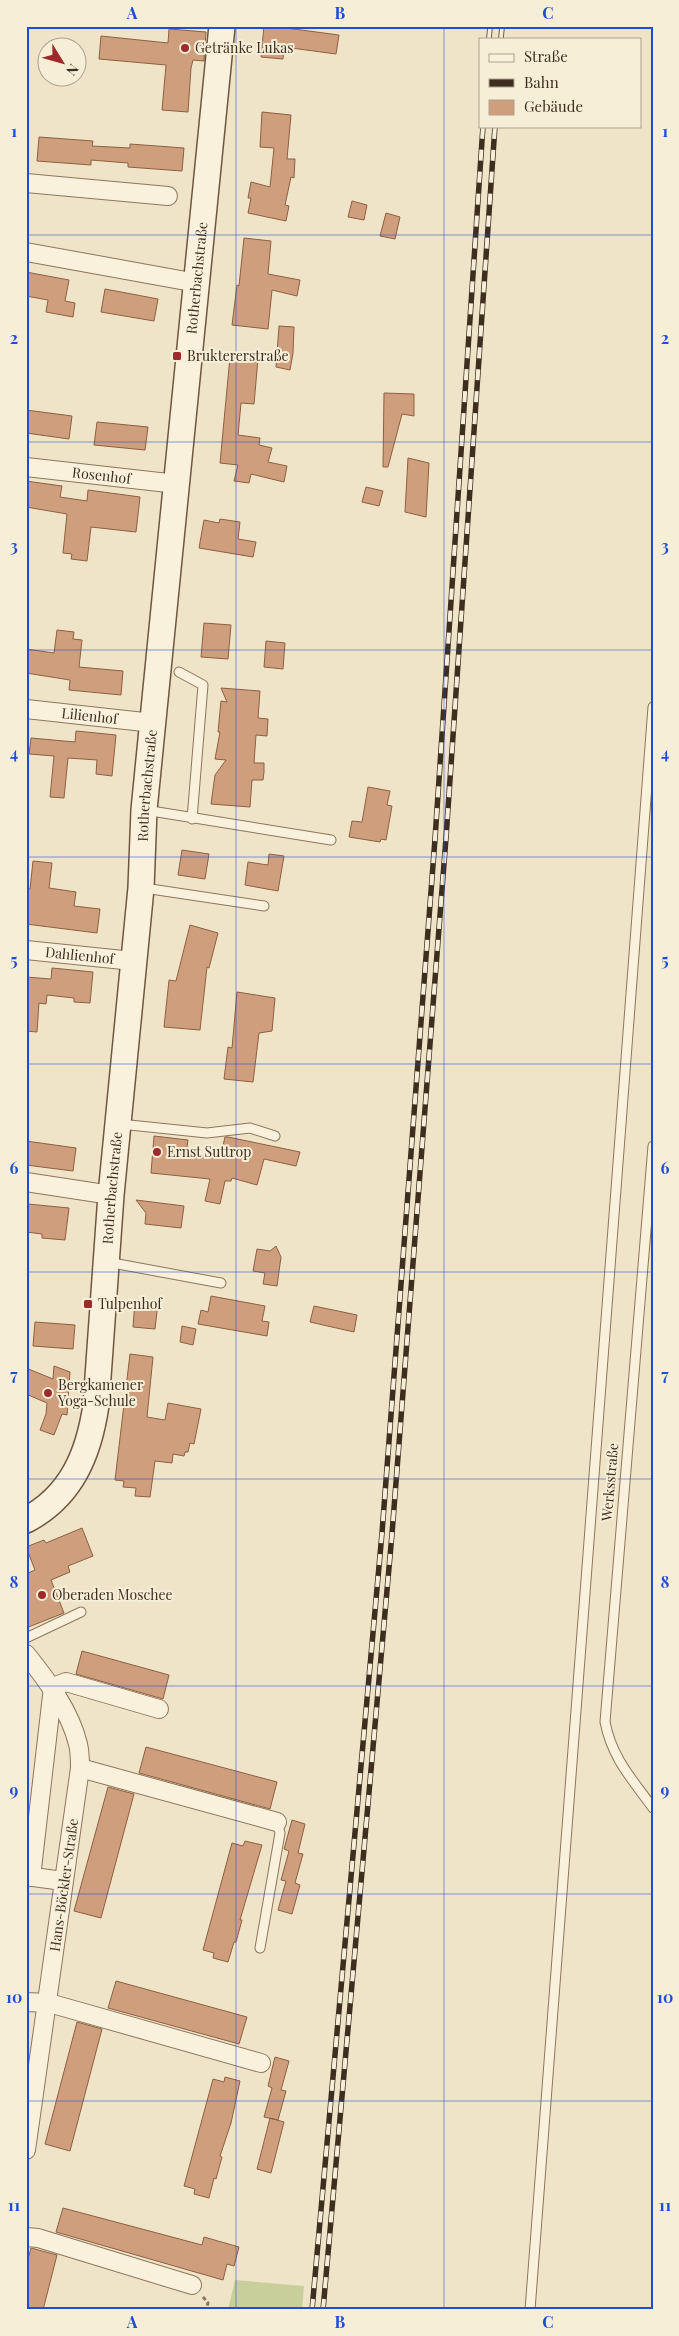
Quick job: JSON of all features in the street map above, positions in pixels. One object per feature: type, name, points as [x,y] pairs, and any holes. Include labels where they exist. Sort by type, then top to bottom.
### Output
[{"type":"street","name":"Rotherbachstraße","points":[[26,1520],[50,1503],[64,1489],[82,1460],[92,1435],[96,1405],[111,1195],[141,888],[144,810],[222,26]]},
{"type":"street","points":[[26,183],[168,196]]},
{"type":"street","points":[[26,252],[197,284]]},
{"type":"street","name":"Rosenhof","points":[[26,467],[177,484]]},
{"type":"street","name":"Lilienhof","points":[[26,710],[153,722]]},
{"type":"street","name":"Dahlienhof","points":[[26,950],[133,961]]},
{"type":"street","points":[[26,1182],[111,1195]]},
{"type":"street","name":"Hans-Böckler-Straße","points":[[26,1654],[53,1687],[78,1744],[80,1768],[63,1881],[49,2003],[26,2150]]},
{"type":"street","points":[[63,1881],[29,1877],[53,1687],[66,1682],[159,1709]]},
{"type":"street","points":[[80,1768],[276,1822]]},
{"type":"street","points":[[26,2002],[49,2003],[261,2063]]},
{"type":"street","points":[[26,2237],[38,2238],[192,2285]]},
{"type":"lane","points":[[179,672],[203,685],[192,819]]},
{"type":"lane","points":[[530,2310],[653,707]]},
{"type":"lane","points":[[144,810],[331,840]]},
{"type":"lane","points":[[141,888],[264,906]]},
{"type":"lane","points":[[118,1124],[207,1133],[250,1128],[275,1136]]},
{"type":"lane","name":"Werksstraße","points":[[653,1146],[605,1715],[609,1742],[618,1760],[653,1808]]},
{"type":"lane","points":[[107,1262],[221,1283]]},
{"type":"lane","points":[[26,1638],[81,1612]]},
{"type":"lane","points":[[260,1948],[280,1833],[276,1822]]},
{"type":"green space","points":[[235,2280],[304,2286],[302,2310],[228,2310]]},
{"type":"building","points":[[264,26],[286,26],[286,28],[339,35],[336,54],[284,47],[283,59],[261,57]]},
{"type":"building","points":[[169,29],[206,32],[204,61],[193,60],[191,68],[188,112],[162,110],[166,65],[99,59],[101,36],[168,43]]},
{"type":"building","points":[[262,112],[291,115],[287,159],[295,159],[294,178],[291,177],[285,205],[289,206],[286,221],[248,213],[251,198],[248,198],[251,182],[270,187],[274,148],[260,147]]},
{"type":"building","points":[[39,137],[93,141],[92,146],[130,148],[130,144],[184,148],[182,171],[128,167],[128,163],[91,160],[91,165],[37,161]]},
{"type":"building","points":[[352,201],[367,205],[364,220],[348,217]]},
{"type":"building","points":[[386,213],[400,217],[395,239],[380,236]]},
{"type":"building","points":[[244,238],[271,241],[268,274],[300,280],[297,296],[272,290],[268,329],[232,325],[237,285],[239,286]]},
{"type":"building","points":[[26,272],[69,280],[65,301],[75,303],[73,317],[46,312],[48,300],[26,296]]},
{"type":"building","points":[[105,289],[158,299],[154,321],[101,312]]},
{"type":"building","points":[[279,326],[294,327],[290,370],[276,367]]},
{"type":"building","points":[[230,357],[258,359],[254,404],[241,403],[238,435],[260,438],[259,445],[272,448],[268,462],[287,466],[284,482],[251,474],[249,483],[234,481],[238,465],[220,463]]},
{"type":"building","points":[[384,393],[414,394],[414,416],[402,414],[388,467],[383,467]]},
{"type":"building","points":[[26,410],[72,416],[69,439],[26,433]]},
{"type":"building","points":[[97,422],[148,427],[145,450],[94,445]]},
{"type":"building","points":[[408,458],[429,463],[426,517],[405,512]]},
{"type":"building","points":[[26,481],[62,486],[60,497],[87,501],[88,490],[140,497],[136,532],[91,527],[87,561],[71,559],[72,554],[63,553],[67,514],[26,507]]},
{"type":"building","points":[[366,487],[383,491],[379,506],[362,502]]},
{"type":"building","points":[[220,519],[240,522],[238,539],[256,542],[253,557],[199,548],[204,520],[219,523]]},
{"type":"building","points":[[204,623],[231,625],[228,659],[201,657]]},
{"type":"building","points":[[57,630],[74,632],[73,639],[82,640],[79,667],[123,671],[121,695],[69,690],[70,680],[26,673],[26,649],[54,653]]},
{"type":"building","points":[[266,641],[285,643],[283,669],[264,667]]},
{"type":"building","points":[[221,688],[260,691],[258,718],[268,719],[267,736],[256,735],[254,763],[264,763],[264,772],[263,780],[252,780],[250,807],[211,804],[215,775],[226,760],[215,759],[220,732],[218,732],[221,701],[227,702]]},
{"type":"building","points":[[76,731],[116,735],[112,776],[96,774],[97,760],[68,758],[64,798],[50,797],[54,756],[29,754],[31,738],[75,742]]},
{"type":"building","points":[[368,787],[390,791],[387,805],[392,806],[386,840],[381,839],[380,842],[349,837],[352,821],[362,822]]},
{"type":"building","points":[[182,850],[209,854],[205,879],[178,875]]},
{"type":"building","points":[[269,854],[284,856],[278,891],[245,885],[248,862],[268,865]]},
{"type":"building","points":[[33,861],[52,863],[49,888],[76,892],[74,906],[100,909],[97,933],[26,924],[26,889],[30,889]]},
{"type":"building","points":[[190,925],[218,933],[209,968],[207,967],[200,1030],[164,1027],[169,980],[176,981]]},
{"type":"building","points":[[52,968],[93,972],[90,1003],[74,1002],[74,998],[47,995],[46,1004],[39,1003],[37,1032],[26,1031],[26,977],[51,979]]},
{"type":"building","points":[[237,992],[275,998],[272,1031],[259,1033],[253,1082],[224,1079],[228,1047],[232,1048]]},
{"type":"building","points":[[154,1136],[188,1140],[186,1154],[220,1158],[225,1137],[300,1152],[296,1166],[264,1159],[257,1185],[232,1178],[231,1181],[225,1181],[220,1204],[205,1201],[210,1179],[151,1173]]},
{"type":"building","points":[[26,1141],[76,1148],[73,1171],[26,1165]]},
{"type":"building","points":[[136,1200],[184,1206],[181,1228],[145,1224],[146,1213]]},
{"type":"building","points":[[28,1204],[69,1208],[65,1240],[42,1238],[42,1234],[26,1232]]},
{"type":"building","points":[[276,1246],[281,1257],[277,1286],[263,1284],[265,1273],[253,1271],[257,1249],[270,1251]]},
{"type":"building","points":[[211,1296],[265,1306],[262,1321],[269,1322],[267,1336],[198,1324],[201,1310],[208,1312]]},
{"type":"building","points":[[135,1301],[158,1303],[155,1329],[133,1327]]},
{"type":"building","points":[[314,1306],[357,1315],[354,1332],[310,1322]]},
{"type":"building","points":[[35,1322],[75,1325],[73,1349],[33,1346]]},
{"type":"building","points":[[182,1326],[196,1329],[193,1345],[180,1342]]},
{"type":"building","points":[[130,1354],[153,1357],[147,1417],[165,1420],[168,1403],[201,1409],[194,1444],[190,1443],[188,1452],[185,1452],[184,1456],[173,1454],[172,1463],[155,1461],[150,1497],[135,1496],[136,1488],[123,1487],[124,1481],[115,1480]]},
{"type":"building","name":"Bergkamener Yoga-Schule","points":[[54,1366],[70,1372],[67,1415],[62,1414],[54,1435],[40,1430],[46,1414],[47,1403],[26,1394],[26,1368],[53,1379]]},
{"type":"building","name":"Oberaden Moschee","points":[[82,1528],[93,1556],[68,1566],[70,1572],[51,1580],[64,1613],[26,1628],[26,1574],[35,1570],[26,1547],[44,1540],[46,1543]]},
{"type":"building","points":[[82,1651],[169,1675],[163,1699],[76,1674]]},
{"type":"building","points":[[146,1747],[277,1782],[270,1809],[139,1773]]},
{"type":"building","points":[[108,1787],[134,1794],[101,1918],[74,1911]]},
{"type":"building","points":[[292,1820],[305,1824],[298,1853],[303,1854],[295,1883],[300,1885],[292,1914],[278,1910],[286,1881],[281,1880],[289,1851],[284,1849]]},
{"type":"building","points":[[245,1841],[262,1845],[240,1920],[242,1920],[236,1942],[234,1942],[228,1962],[213,1958],[214,1953],[203,1950],[232,1843],[243,1846]]},
{"type":"building","points":[[116,1981],[247,2017],[239,2044],[108,2008]]},
{"type":"building","points":[[77,2022],[102,2029],[70,2151],[45,2144]]},
{"type":"building","points":[[275,2057],[289,2061],[281,2090],[286,2091],[278,2120],[264,2117],[272,2088],[268,2086]]},
{"type":"building","points":[[225,2077],[240,2081],[231,2123],[220,2156],[222,2157],[209,2198],[194,2194],[195,2189],[184,2186],[213,2079],[224,2082]]},
{"type":"building","points":[[270,2118],[284,2122],[271,2173],[257,2169]]},
{"type":"building","points":[[63,2208],[202,2245],[204,2237],[239,2247],[234,2266],[227,2264],[223,2280],[56,2232]]},
{"type":"building","points":[[31,2248],[57,2255],[43,2310],[26,2310],[26,2267]]},
{"type":"railway","points":[[489,38],[490,26]]},
{"type":"railway","points":[[501,38],[502,26]]},
{"type":"railway","points":[[312,2310],[382,1533],[435,839],[483,128]]},
{"type":"railway","points":[[323,2310],[392,1534],[446,838],[495,128]]},
{"type":"place","name":"Getränke Lukas","points":[[185,48]]},
{"type":"place","name":"Bruktererstraße","points":[[177,356]]},
{"type":"place","name":"Ernst Suttrop","points":[[157,1152]]},
{"type":"place","name":"Tulpenhof","points":[[88,1304]]},
{"type":"place","name":"Bergkamener Yoga-Schule","points":[[48,1393]]},
{"type":"place","name":"Oberaden Moschee","points":[[42,1595]]}]
